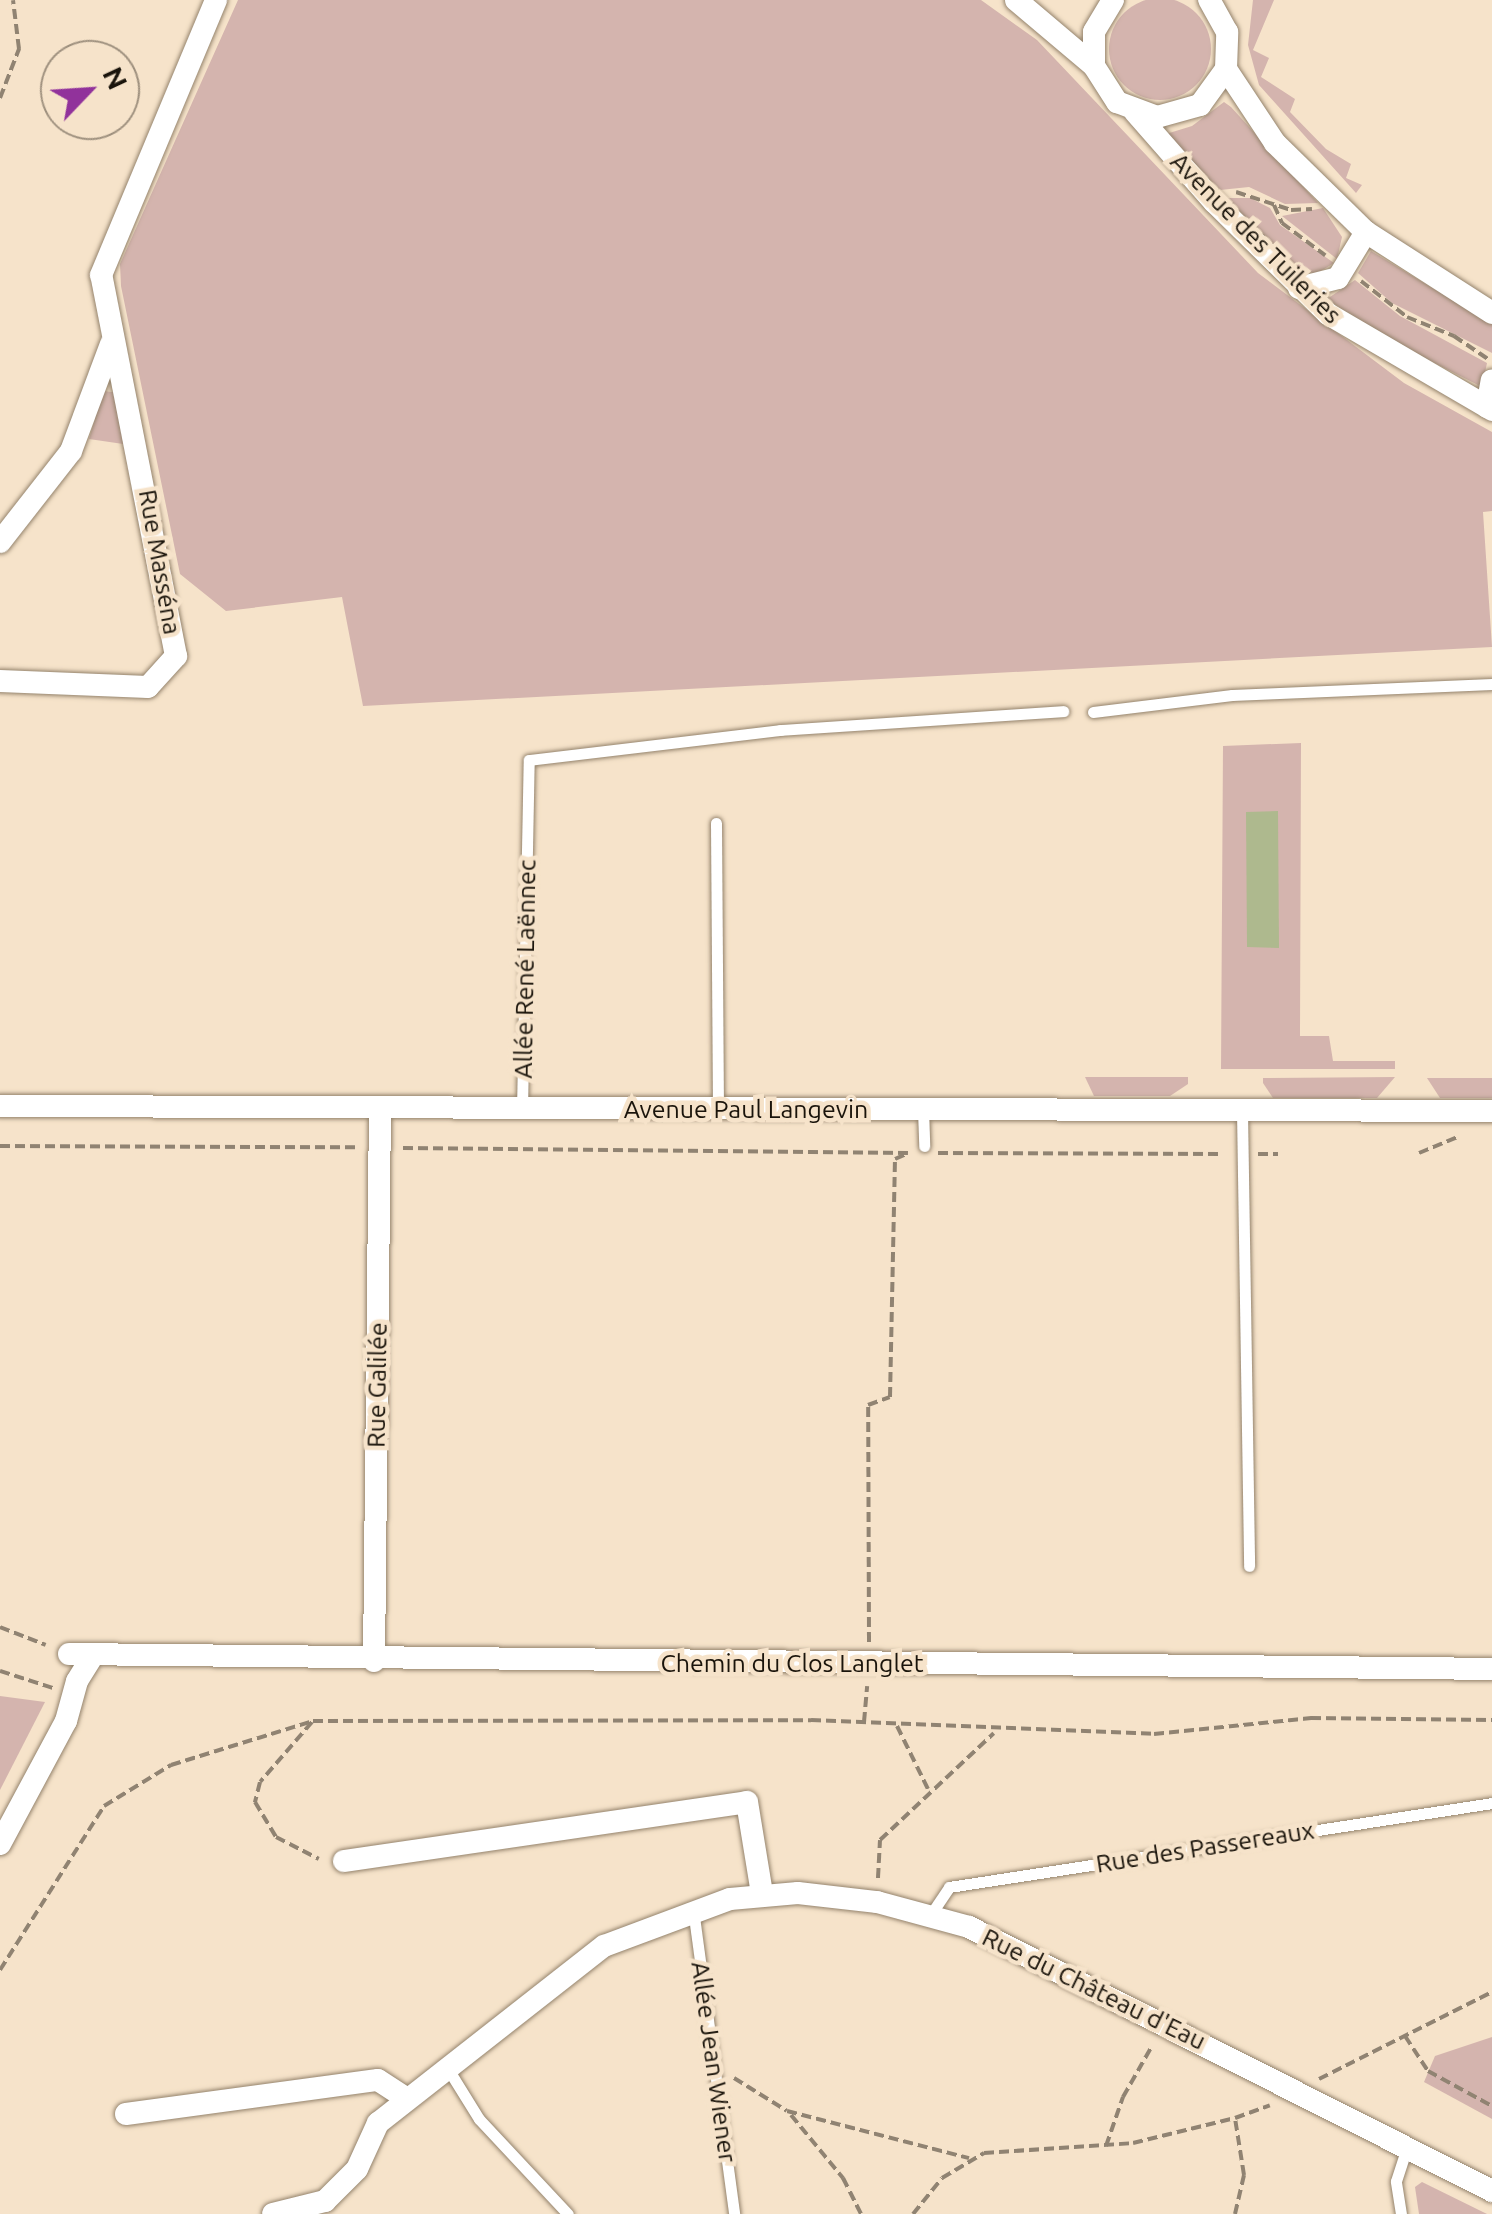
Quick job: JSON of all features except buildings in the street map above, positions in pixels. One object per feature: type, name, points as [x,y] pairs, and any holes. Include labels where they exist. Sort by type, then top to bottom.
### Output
[{"type":"street","name":"Rue Masséna","points":[[0,680],[129,689],[148,687],[172,667],[174,628],[101,276],[216,0]]},
{"type":"street","points":[[1094,66],[1094,32],[1113,0]]},
{"type":"street","points":[[1208,0],[1227,32]]},
{"type":"street","points":[[1135,112],[1168,116],[1200,105],[1226,68],[1227,32],[1236,0]]},
{"type":"street","points":[[1021,1],[1094,66]]},
{"type":"street","name":"Avenue des Tuileries","points":[[1094,66],[1110,94],[1135,112],[1214,202],[1299,288],[1358,336],[1489,408]]},
{"type":"street","points":[[1226,68],[1274,143],[1328,198],[1366,232],[1492,312]]},
{"type":"street","points":[[1299,288],[1328,284],[1346,270],[1366,232]]},
{"type":"street","points":[[0,542],[70,451],[112,340]]},
{"type":"street","points":[[1489,408],[1492,380]]},
{"type":"street","name":"Avenue Paul Langevin","points":[[0,1106],[1492,1112]]},
{"type":"street","name":"Rue Galilée","points":[[374,1661],[380,1108]]},
{"type":"street","points":[[0,1844],[66,1721],[81,1655]]},
{"type":"street","name":"Chemin du Clos Langlet","points":[[81,1655],[374,1661],[1492,1669]]},
{"type":"street","points":[[344,1862],[747,1802],[762,1894]]},
{"type":"street","name":"Rue du Château d'Eau","points":[[273,2214],[326,2201],[357,2168],[369,2134],[406,2098],[604,1946],[693,1909],[762,1894],[877,1902],[931,1914],[1165,2022],[1492,2191]]},
{"type":"street","points":[[126,2114],[378,2080],[406,2098]]},
{"type":"lane","points":[[1093,712],[1232,695],[1492,684]]},
{"type":"lane","name":"Allée René Laënnec","points":[[522,1110],[529,760],[780,730],[1063,711]]},
{"type":"lane","points":[[716,823],[718,1109]]},
{"type":"lane","points":[[924,1109],[924,1146]]},
{"type":"lane","points":[[1242,1111],[1249,1566]]},
{"type":"lane","name":"Rue des Passereaux","points":[[931,1914],[949,1886],[1492,1803]]},
{"type":"lane","name":"Allée Jean Wiener","points":[[693,1909],[734,2214]]},
{"type":"lane","points":[[446,2065],[479,2118],[568,2214]]},
{"type":"lane","points":[[1401,2214],[1396,2181],[1407,2148]]},
{"type":"path","points":[[0,98],[19,49],[13,0]]},
{"type":"path","points":[[1214,202],[1234,192],[1274,205],[1307,210],[1328,198]]},
{"type":"path","name":"Avenue des Tuileries","points":[[1274,205],[1282,223],[1407,317],[1454,336],[1492,362]]},
{"type":"path","points":[[1419,1153],[1458,1136],[1475,1136]]},
{"type":"path","points":[[0,1146],[1278,1154]]},
{"type":"path","points":[[864,1724],[869,1664],[868,1405],[890,1397],[896,1158],[924,1146]]},
{"type":"path","points":[[0,1627],[81,1655]]},
{"type":"path","points":[[0,1672],[72,1694]]},
{"type":"path","points":[[0,1970],[104,1806],[171,1765],[313,1721],[423,1716],[1154,1734],[1311,1718],[1492,1720]]},
{"type":"path","points":[[313,1721],[260,1782],[255,1802],[276,1837],[300,1852],[344,1862]]},
{"type":"path","points":[[897,1726],[928,1790]]},
{"type":"path","points":[[877,1902],[880,1840],[928,1790],[994,1732]]},
{"type":"path","points":[[716,2075],[727,2075],[788,2111],[968,2158],[1106,2146],[1235,2118],[1288,2098],[1298,2104],[1310,2084],[1492,1992]]},
{"type":"path","points":[[1106,2146],[1123,2097],[1165,2022]]},
{"type":"path","points":[[1405,2036],[1428,2071],[1492,2106]]},
{"type":"path","points":[[788,2111],[828,2155],[861,2214]]},
{"type":"path","points":[[1235,2118],[1244,2175],[1235,2214]]},
{"type":"path","points":[[913,2214],[968,2158]]},
{"type":"shaded area","points":[[1160,-2],[1180,1],[1203,20],[1211,49],[1208,69],[1189,92],[1160,100],[1140,97],[1117,78],[1109,49],[1112,29],[1131,6]]},
{"type":"shaded area","points":[[238,0],[981,0],[1037,40],[1258,273],[1404,383],[1492,432],[1492,511],[1483,512],[1492,647],[363,706],[342,597],[226,611],[180,574],[121,286],[120,264]]},
{"type":"shaded area","points":[[1253,0],[1274,0],[1253,50],[1269,58],[1261,77],[1295,99],[1290,112],[1326,149],[1351,164],[1346,178],[1362,185],[1356,193],[1259,85],[1248,45]]},
{"type":"shaded area","points":[[1224,102],[1318,203],[1285,204],[1249,187],[1220,190],[1166,134],[1192,126]]},
{"type":"shaded area","points":[[1227,198],[1250,198],[1270,208],[1280,225],[1334,263],[1316,274],[1293,267]]},
{"type":"shaded area","points":[[1323,208],[1342,237],[1337,259],[1282,216]]},
{"type":"shaded area","points":[[1371,251],[1492,324],[1492,353],[1392,303],[1358,273]]},
{"type":"shaded area","points":[[1355,280],[1400,316],[1487,363],[1482,387],[1385,338],[1327,299]]},
{"type":"shaded area","points":[[103,391],[120,393],[130,445],[89,439]]},
{"type":"shaded area","points":[[1301,743],[1300,1036],[1329,1036],[1333,1061],[1395,1061],[1395,1069],[1221,1069],[1223,746]]},
{"type":"shaded area","points":[[1278,811],[1279,948],[1247,947],[1246,812]]},
{"type":"shaded area","points":[[1085,1077],[1188,1077],[1188,1084],[1170,1096],[1094,1096]]},
{"type":"shaded area","points":[[1395,1077],[1377,1098],[1273,1098],[1263,1083],[1263,1078]]},
{"type":"shaded area","points":[[1427,1078],[1492,1078],[1492,1098],[1440,1098]]},
{"type":"shaded area","points":[[0,1696],[45,1702],[0,1790]]},
{"type":"shaded area","points":[[1492,2037],[1492,2119],[1424,2082],[1435,2056]]},
{"type":"shaded area","points":[[1422,2182],[1487,2214],[1419,2214],[1415,2187]]}]
